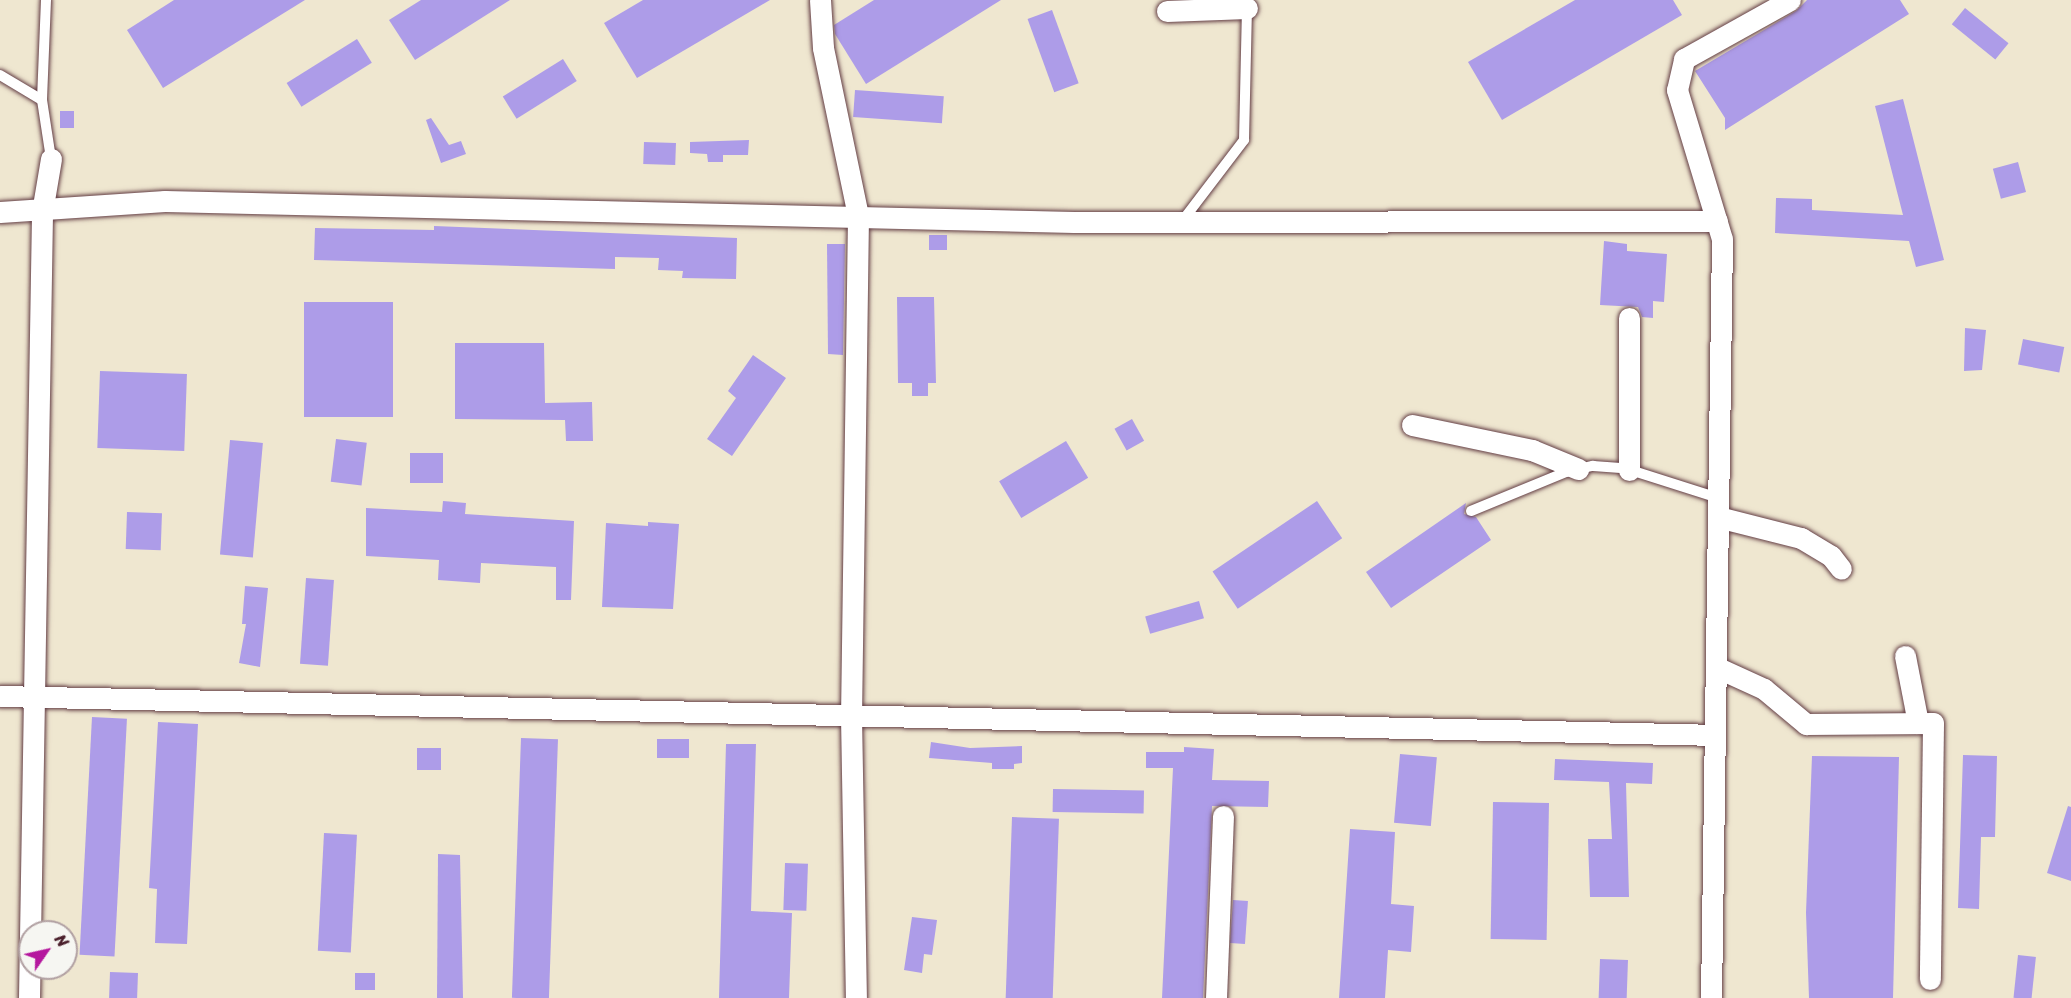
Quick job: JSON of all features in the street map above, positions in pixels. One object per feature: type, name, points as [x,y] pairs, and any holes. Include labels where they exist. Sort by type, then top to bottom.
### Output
[{"type":"street","points":[[820,0],[823,48],[858,216],[851,716],[856,998]]},
{"type":"street","points":[[1712,998],[1722,238],[1677,90],[1684,58],[1790,0]]},
{"type":"street","points":[[1167,11],[1247,4]]},
{"type":"street","points":[[29,998],[42,212],[51,159]]},
{"type":"street","points":[[0,212],[42,212],[165,201],[858,216],[1183,220],[1718,221]]},
{"type":"street","points":[[1629,318],[1629,470]]},
{"type":"street","points":[[1412,425],[1532,450],[1578,470]]},
{"type":"street","points":[[1718,507],[1801,538],[1831,556],[1841,569]]},
{"type":"street","points":[[1905,656],[1918,723]]},
{"type":"street","points":[[1716,667],[1764,689],[1806,724],[1933,723],[1930,979]]},
{"type":"street","points":[[0,696],[1715,735]]},
{"type":"street","points":[[1216,998],[1223,816]]},
{"type":"lane","points":[[46,0],[42,100],[51,159]]},
{"type":"lane","points":[[1183,220],[1244,140],[1247,4]]},
{"type":"lane","points":[[0,75],[42,100]]},
{"type":"lane","points":[[1471,511],[1593,466],[1629,470],[1718,507]]},
{"type":"building","points":[[174,0],[305,0],[163,88],[127,30]]},
{"type":"building","points":[[421,0],[510,0],[415,60],[389,20]]},
{"type":"building","points":[[643,0],[770,0],[637,78],[604,23]]},
{"type":"building","points":[[874,0],[1001,0],[866,84],[835,34],[834,25]]},
{"type":"building","points":[[1575,0],[1673,0],[1682,15],[1502,120],[1468,62]]},
{"type":"building","points":[[1807,0],[1900,0],[1909,14],[1725,130],[1725,118],[1695,71],[1796,11]]},
{"type":"building","points":[[1965,8],[2009,43],[1995,60],[1952,24]]},
{"type":"building","points":[[1052,10],[1079,83],[1054,92],[1028,19]]},
{"type":"building","points":[[357,39],[372,63],[301,107],[287,83]]},
{"type":"building","points":[[563,59],[577,81],[517,119],[503,97]]},
{"type":"building","points":[[855,90],[944,96],[942,123],[853,117]]},
{"type":"building","points":[[1903,99],[1944,260],[1916,267],[1909,241],[1775,233],[1776,198],[1812,199],[1812,210],[1903,215],[1875,106]]},
{"type":"building","points":[[60,111],[74,111],[74,128],[60,128]]},
{"type":"building","points":[[431,118],[449,145],[461,141],[466,154],[441,163],[426,120]]},
{"type":"building","points":[[749,140],[748,155],[723,155],[723,162],[708,162],[707,154],[690,153],[690,142]]},
{"type":"building","points":[[644,142],[676,143],[675,165],[643,164]]},
{"type":"building","points":[[2018,162],[2026,192],[2001,199],[1993,169]]},
{"type":"building","points":[[434,226],[737,238],[736,279],[682,278],[683,271],[658,270],[659,258],[615,257],[615,269],[314,260],[315,228],[434,230]]},
{"type":"building","points":[[929,235],[947,235],[947,250],[929,250]]},
{"type":"building","points":[[1604,241],[1627,244],[1627,251],[1667,254],[1664,302],[1653,301],[1653,318],[1642,317],[1638,307],[1600,305]]},
{"type":"building","points":[[827,244],[845,244],[843,355],[828,354]]},
{"type":"building","points":[[897,297],[934,297],[936,383],[928,383],[928,396],[912,396],[912,383],[898,383]]},
{"type":"building","points":[[304,302],[393,302],[393,417],[304,417]]},
{"type":"building","points":[[1965,328],[1986,330],[1982,370],[1964,371]]},
{"type":"building","points":[[2023,339],[2064,347],[2059,373],[2018,365]]},
{"type":"building","points":[[455,343],[544,343],[545,403],[592,402],[593,441],[566,441],[565,420],[455,419]]},
{"type":"building","points":[[753,355],[786,378],[732,456],[707,439],[736,398],[728,391]]},
{"type":"building","points":[[100,371],[187,374],[184,451],[97,448]]},
{"type":"building","points":[[1132,419],[1144,441],[1127,451],[1115,429]]},
{"type":"building","points":[[336,439],[367,443],[362,485],[331,482]]},
{"type":"building","points":[[230,440],[263,443],[253,557],[220,555]]},
{"type":"building","points":[[1066,441],[1088,478],[1021,518],[999,481]]},
{"type":"building","points":[[410,453],[443,453],[443,483],[410,483]]},
{"type":"building","points":[[443,501],[466,503],[465,514],[574,521],[571,600],[556,600],[556,567],[481,563],[480,583],[438,580],[439,560],[366,556],[366,508],[442,512]]},
{"type":"building","points":[[1317,501],[1342,538],[1238,609],[1213,571]]},
{"type":"building","points":[[1466,503],[1464,514],[1476,517],[1491,540],[1391,608],[1366,572]]},
{"type":"building","points":[[127,512],[162,513],[161,550],[126,549]]},
{"type":"building","points":[[648,522],[679,524],[673,609],[602,607],[606,523],[648,526]]},
{"type":"building","points":[[306,578],[334,580],[328,666],[300,664]]},
{"type":"building","points":[[245,586],[268,588],[260,667],[239,663],[246,624],[242,624]]},
{"type":"building","points":[[1199,601],[1204,618],[1150,634],[1145,616]]},
{"type":"building","points":[[92,717],[127,719],[114,957],[80,955]]},
{"type":"building","points":[[158,722],[198,724],[187,944],[155,943],[157,889],[149,888]]},
{"type":"building","points":[[521,738],[558,739],[549,998],[512,998]]},
{"type":"building","points":[[657,739],[689,739],[689,758],[657,758]]},
{"type":"building","points":[[931,742],[970,748],[1022,746],[1022,763],[1014,764],[1014,769],[992,769],[992,763],[929,758]]},
{"type":"building","points":[[726,744],[756,744],[751,911],[792,913],[789,998],[719,998]]},
{"type":"building","points":[[1184,747],[1214,749],[1212,780],[1269,781],[1268,807],[1212,806],[1203,998],[1162,998],[1173,768],[1146,768],[1146,752],[1184,752]]},
{"type":"building","points":[[417,748],[441,748],[441,770],[417,770]]},
{"type":"building","points":[[1400,754],[1437,757],[1431,826],[1394,823]]},
{"type":"building","points":[[1963,755],[1997,756],[1995,837],[1981,837],[1979,909],[1958,908]]},
{"type":"building","points":[[1812,756],[1899,757],[1893,998],[1809,998],[1806,913]]},
{"type":"building","points":[[1555,759],[1653,763],[1652,784],[1626,783],[1629,897],[1590,897],[1588,839],[1612,839],[1609,782],[1554,780]]},
{"type":"building","points":[[1053,789],[1144,791],[1144,814],[1053,812]]},
{"type":"building","points":[[1493,802],[1549,803],[1547,940],[1491,939]]},
{"type":"building","points":[[2068,806],[2071,807],[2071,881],[2047,873]]},
{"type":"building","points":[[1012,817],[1059,819],[1053,998],[1006,998]]},
{"type":"building","points":[[1350,829],[1395,832],[1391,904],[1414,906],[1411,952],[1388,950],[1385,998],[1339,998]]},
{"type":"building","points":[[324,833],[357,835],[351,953],[318,951]]},
{"type":"building","points":[[438,854],[460,855],[463,998],[437,998]]},
{"type":"building","points":[[785,863],[808,864],[806,911],[783,910]]},
{"type":"building","points":[[1233,900],[1248,901],[1245,944],[1230,943]]},
{"type":"building","points":[[912,917],[937,920],[932,955],[924,954],[922,973],[904,970]]},
{"type":"building","points":[[2018,955],[2036,957],[2032,998],[2014,998]]},
{"type":"building","points":[[1600,959],[1628,960],[1627,998],[1599,998]]},
{"type":"building","points":[[110,972],[138,973],[137,998],[109,998]]},
{"type":"building","points":[[355,973],[375,973],[375,990],[355,990]]}]
